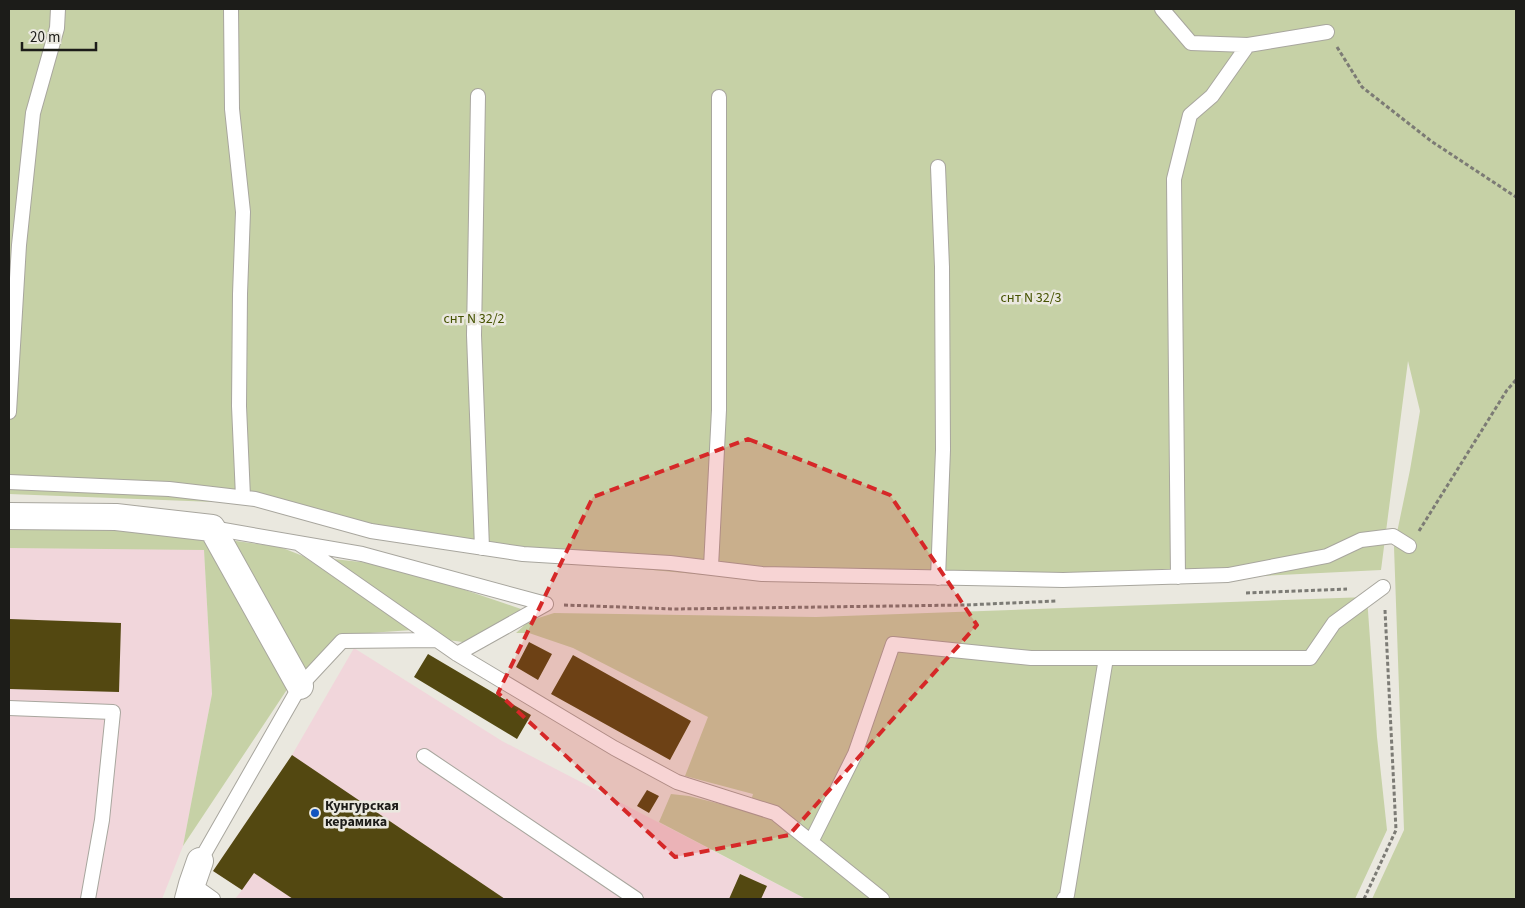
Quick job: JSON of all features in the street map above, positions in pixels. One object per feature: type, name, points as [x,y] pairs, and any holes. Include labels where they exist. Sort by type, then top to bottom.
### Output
[{"type":"street","points":[[9,516],[116,517],[212,528],[300,686]]},
{"type":"lane","points":[[9,412],[19,245],[33,113],[57,28],[58,9]]},
{"type":"lane","points":[[231,9],[232,109],[243,212],[239,397],[243,498]]},
{"type":"lane","points":[[1162,9],[1190,43],[1248,45],[1327,32]]},
{"type":"lane","points":[[1178,577],[1174,179],[1190,114],[1212,96],[1248,45]]},
{"type":"lane","points":[[478,96],[474,335],[482,548]]},
{"type":"lane","points":[[711,567],[719,410],[719,97]]},
{"type":"lane","points":[[938,167],[942,267],[943,450],[938,578]]},
{"type":"lane","points":[[9,482],[169,490],[255,499],[372,531],[482,548],[523,554],[670,563],[762,574],[1062,580],[1228,575],[1327,556],[1362,540],[1393,536],[1409,546]]},
{"type":"lane","points":[[212,528],[362,554],[546,604]]},
{"type":"lane","points":[[298,543],[458,654],[614,748],[677,782],[775,813],[882,899]]},
{"type":"lane","points":[[811,842],[855,754],[893,644],[1031,658],[1310,658],[1334,623],[1384,587]]},
{"type":"lane","points":[[458,654],[546,604]]},
{"type":"lane","points":[[213,899],[193,881],[300,686],[342,641],[437,640]]},
{"type":"lane","points":[[1064,899],[1106,658]]},
{"type":"lane","points":[[9,708],[113,712],[102,820],[88,899]]},
{"type":"lane","points":[[424,756],[636,899]]},
{"type":"path","points":[[1327,32],[1362,86],[1431,141],[1516,197]]},
{"type":"path","points":[[1409,546],[1506,390],[1516,380]]},
{"type":"path","points":[[1242,593],[1384,587],[1396,830],[1364,899]]},
{"type":"path","points":[[546,604],[684,608],[965,605],[1064,601]]},
{"type":"highlighted area","points":[[748,439],[890,495],[977,625],[789,835],[675,857],[498,693],[593,497]]},
{"type":"shaded area","points":[[9,548],[204,549],[212,694],[183,846],[162,899],[9,899]]},
{"type":"shaded area","points":[[354,648],[502,741],[806,899],[235,899],[242,890],[213,871],[292,755]]},
{"type":"green space","points":[[9,9],[1516,9],[1516,899],[1372,899],[1404,830],[1394,547],[1420,411],[1408,361],[1381,570],[1057,586],[706,575],[482,554],[369,535],[240,503],[9,494]]},
{"type":"green space","points":[[9,526],[120,527],[210,537],[288,688],[183,846],[212,694],[204,550],[9,548]]},
{"type":"green space","points":[[229,540],[280,547],[303,556],[412,630],[341,635],[300,675]]},
{"type":"green space","points":[[333,559],[370,563],[421,575],[521,609],[509,619],[470,643],[448,640]]},
{"type":"green space","points":[[1367,597],[1377,737],[1387,830],[1355,899],[806,899],[659,822],[671,794],[689,796],[748,811],[753,794],[685,776],[708,717],[573,648],[529,633],[516,633],[529,621],[554,613],[816,617]]},
{"type":"building","points":[[9,619],[121,623],[119,692],[9,689]]},
{"type":"building","points":[[529,642],[552,654],[538,680],[516,667]]},
{"type":"building","points":[[428,654],[531,715],[517,739],[414,677]]},
{"type":"building","points":[[573,655],[691,721],[670,760],[551,694]]},
{"type":"building","name":"Кунгурская керамика","points":[[292,755],[505,899],[293,899],[254,873],[242,890],[213,871]]},
{"type":"building","points":[[647,790],[659,796],[649,813],[637,806]]},
{"type":"building","points":[[740,874],[767,886],[761,899],[729,899]]},
{"type":"place","name":"Кунгурская керамика","points":[[315,813]]},
{"type":"park label","name":"снт N 32/3","points":[[1031,297]]},
{"type":"park label","name":"снт N 32/2","points":[[474,318]]}]
